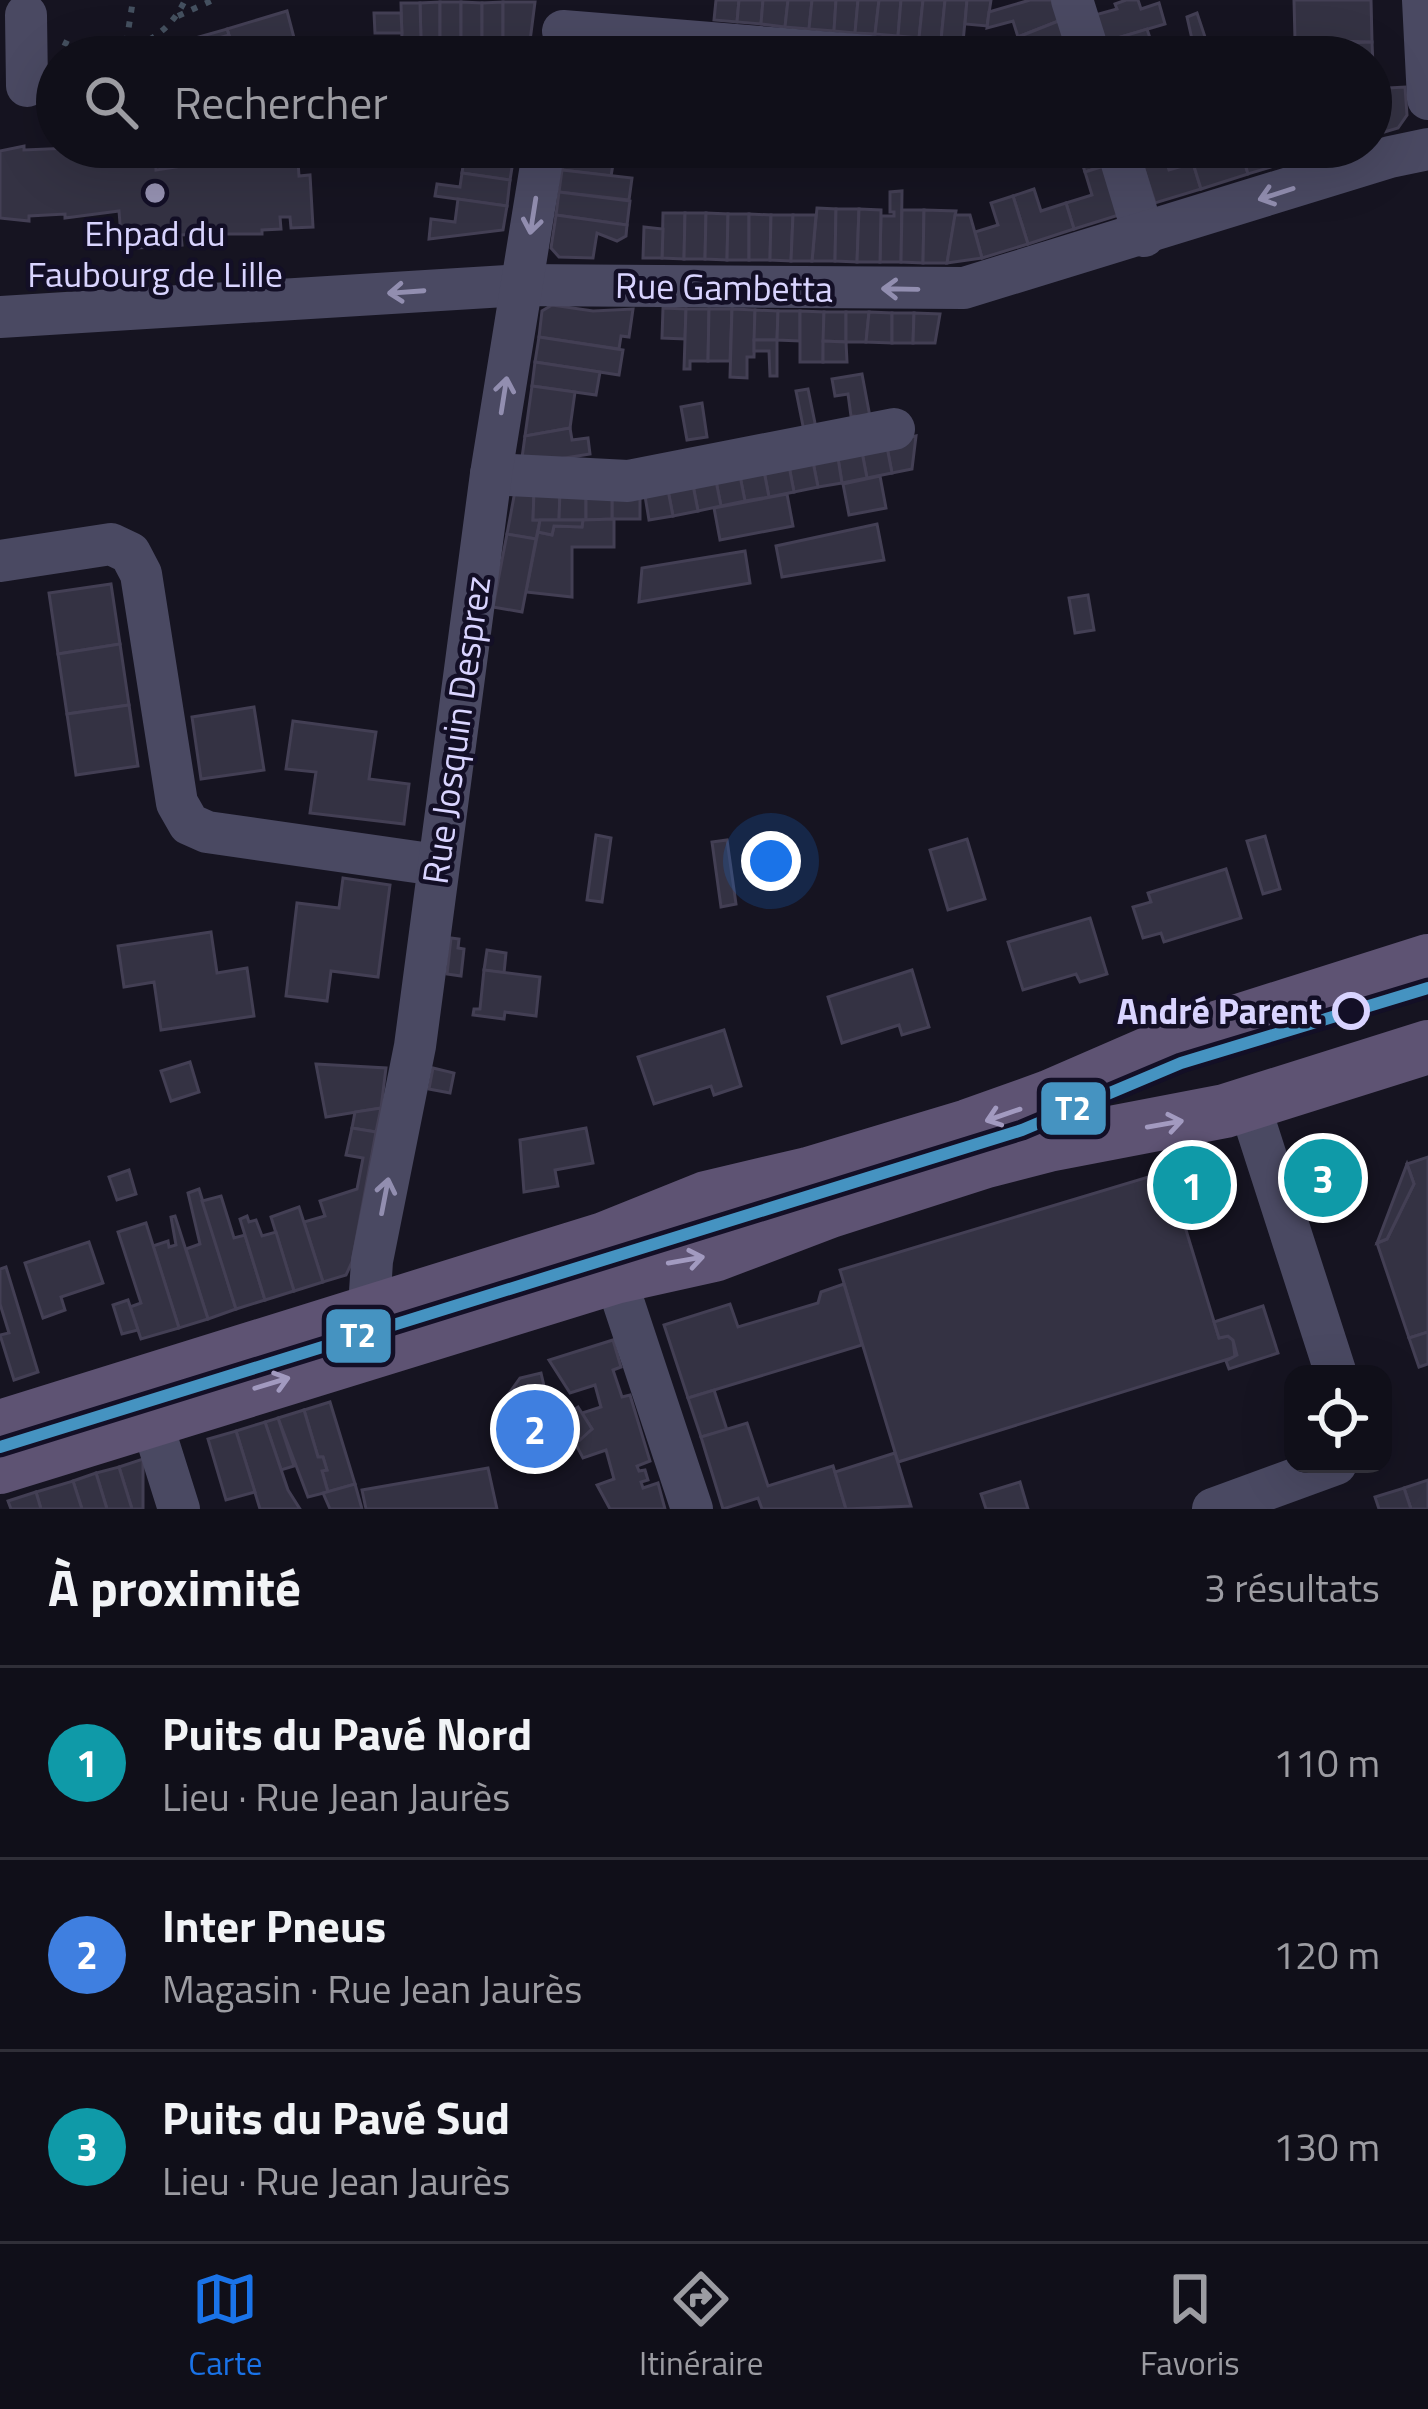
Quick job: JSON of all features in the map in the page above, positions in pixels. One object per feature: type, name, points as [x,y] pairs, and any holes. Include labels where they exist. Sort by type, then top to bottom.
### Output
[{"type":"main road","points":[[0,1467],[151,1420],[706,1198],[808,1174],[998,1117],[1174,1042],[1428,961]]},
{"type":"main road","points":[[0,1427],[382,1330],[714,1255],[830,1211],[1000,1157],[1198,1118],[1428,1047]]},
{"type":"street","points":[[1072,0],[1083,36]]},
{"type":"street","points":[[1423,0],[1428,99]]},
{"type":"street","points":[[563,29],[642,36]]},
{"type":"street","name":"Rue Gambetta","points":[[1392,157],[1428,149]]},
{"type":"street","name":"Rue Josquin Desprez","points":[[382,1330],[370,1292],[373,1261],[415,1046],[491,474],[541,168]]},
{"type":"street","points":[[1123,168],[1144,236]]},
{"type":"street","name":"Rue Gambetta","points":[[0,317],[522,285],[964,288],[1356,168]]},
{"type":"street","points":[[491,474],[628,481],[894,429]]},
{"type":"street","points":[[0,561],[111,544],[130,553],[141,574],[177,803],[189,824],[207,832],[437,865]]},
{"type":"street","points":[[1249,1104],[1333,1365]]},
{"type":"street","points":[[615,1277],[692,1509]]},
{"type":"street","points":[[151,1420],[179,1509]]},
{"type":"street","points":[[1214,1509],[1312,1473]]},
{"type":"path","points":[[128,36],[133,0]]},
{"type":"path","points":[[176,17],[185,0]]},
{"type":"path","points":[[150,36],[176,17],[213,0]]},
{"type":"building","points":[[716,0],[739,0],[737,22],[714,20]]},
{"type":"building","points":[[739,0],[763,0],[761,24],[737,22]]},
{"type":"building","points":[[763,0],[788,0],[785,27],[761,24]]},
{"type":"building","points":[[788,0],[812,0],[809,29],[785,27]]},
{"type":"building","points":[[812,0],[836,0],[834,31],[809,29]]},
{"type":"building","points":[[836,0],[858,0],[855,33],[834,31]]},
{"type":"building","points":[[858,0],[879,0],[875,34],[855,33]]},
{"type":"building","points":[[879,0],[901,0],[898,36],[875,34]]},
{"type":"building","points":[[901,0],[923,0],[919,36],[898,36]]},
{"type":"building","points":[[923,0],[945,0],[941,36],[919,36]]},
{"type":"building","points":[[945,0],[967,0],[964,36],[941,36]]},
{"type":"building","points":[[967,0],[991,0],[987,26],[965,24]]},
{"type":"building","points":[[1030,0],[1054,0],[1061,20],[1018,36],[1013,21],[987,28],[989,12]]},
{"type":"building","points":[[1138,0],[1141,9],[1159,3],[1165,24],[1124,36],[1102,36],[1095,15],[1117,9],[1115,4]]},
{"type":"building","points":[[1294,0],[1371,0],[1372,36],[1295,36]]},
{"type":"building","points":[[440,2],[440,36],[421,36],[420,3]]},
{"type":"building","points":[[440,2],[461,2],[461,36],[440,36]]},
{"type":"building","points":[[461,2],[482,3],[482,36],[461,36]]},
{"type":"building","points":[[503,2],[503,36],[482,36],[482,3]]},
{"type":"building","points":[[503,2],[535,2],[531,36],[503,36]]},
{"type":"building","points":[[401,3],[420,3],[421,36],[402,36]]},
{"type":"building","points":[[287,11],[294,36],[226,36],[227,29]]},
{"type":"building","points":[[374,13],[401,13],[402,33],[375,33]]},
{"type":"building","points":[[1197,13],[1205,36],[1191,36],[1187,17]]},
{"type":"building","points":[[1061,20],[1066,36],[1021,36]]},
{"type":"building","points":[[227,29],[229,35],[226,36],[202,36]]},
{"type":"building","points":[[1405,87],[1407,115],[1392,130],[1392,88]]},
{"type":"building","name":"Ehpad du Faubourg de Lille","points":[[24,146],[24,150],[36,149],[36,168],[298,168],[299,176],[310,175],[313,227],[291,228],[290,217],[280,217],[281,229],[262,230],[262,234],[181,235],[182,245],[122,249],[119,211],[65,218],[65,214],[29,216],[29,221],[0,218],[0,151]]},
{"type":"building","points":[[463,168],[512,168],[510,180],[462,173]]},
{"type":"building","points":[[562,168],[612,168],[611,176]]},
{"type":"building","points":[[1108,168],[1122,214],[1074,229],[1066,203],[1092,195],[1085,172]]},
{"type":"building","points":[[1144,168],[1195,168],[1201,189],[1155,203]]},
{"type":"building","points":[[1194,168],[1246,168],[1248,174],[1201,189]]},
{"type":"building","points":[[562,170],[632,178],[629,200],[559,192]]},
{"type":"building","points":[[462,173],[510,180],[507,206],[435,196],[437,184],[460,187]]},
{"type":"building","points":[[1034,189],[1041,211],[1066,203],[1074,229],[1028,244],[1013,196]]},
{"type":"building","points":[[902,191],[901,262],[880,262],[881,216],[894,216],[890,192]]},
{"type":"building","points":[[559,192],[630,201],[627,225],[556,215]]},
{"type":"building","points":[[1013,196],[1028,244],[982,258],[975,232],[998,225],[991,203]]},
{"type":"building","points":[[458,199],[507,206],[503,230],[429,239],[431,219],[455,222]]},
{"type":"building","points":[[817,208],[836,209],[835,261],[812,261]]},
{"type":"building","points":[[836,209],[859,209],[857,262],[835,261]]},
{"type":"building","points":[[859,209],[881,210],[880,262],[857,262]]},
{"type":"building","points":[[902,210],[924,210],[923,263],[901,262]]},
{"type":"building","points":[[924,210],[956,211],[947,263],[923,263]]},
{"type":"building","points":[[663,213],[685,213],[684,259],[662,258]]},
{"type":"building","points":[[685,213],[706,213],[705,259],[684,259]]},
{"type":"building","points":[[706,213],[728,214],[727,260],[705,259]]},
{"type":"building","points":[[728,214],[749,214],[749,260],[727,260]]},
{"type":"building","points":[[749,214],[771,215],[770,260],[749,260]]},
{"type":"building","points":[[556,215],[627,225],[626,236],[617,241],[597,233],[593,258],[559,257],[551,248]]},
{"type":"building","points":[[771,215],[793,215],[791,261],[770,260]]},
{"type":"building","points":[[793,215],[816,215],[812,261],[791,261]]},
{"type":"building","points":[[955,215],[970,215],[982,258],[947,263]]},
{"type":"building","points":[[644,227],[663,229],[662,258],[643,258]]},
{"type":"building","points":[[552,305],[593,311],[633,309],[629,337],[621,336],[619,349],[539,337],[542,311]]},
{"type":"building","points":[[663,308],[686,309],[685,339],[662,338]]},
{"type":"building","points":[[686,309],[709,309],[708,361],[690,361],[690,369],[684,369]]},
{"type":"building","points":[[709,309],[732,309],[730,361],[708,361]]},
{"type":"building","points":[[732,309],[755,310],[754,357],[747,357],[747,378],[730,377]]},
{"type":"building","points":[[755,310],[778,311],[777,340],[754,340]]},
{"type":"building","points":[[778,311],[800,311],[800,341],[777,340]]},
{"type":"building","points":[[800,311],[824,312],[823,362],[800,362]]},
{"type":"building","points":[[824,312],[846,312],[846,342],[823,341]]},
{"type":"building","points":[[846,312],[869,312],[866,342],[846,342]]},
{"type":"building","points":[[869,312],[892,313],[892,343],[866,342]]},
{"type":"building","points":[[892,313],[914,313],[913,343],[892,343]]},
{"type":"building","points":[[914,313],[940,314],[935,343],[913,343]]},
{"type":"building","points":[[539,337],[623,350],[619,375],[535,362]]},
{"type":"building","points":[[754,340],[777,340],[777,376],[770,376],[769,351],[754,351]]},
{"type":"building","points":[[823,341],[846,342],[847,362],[823,362]]},
{"type":"building","points":[[535,362],[600,372],[596,395],[532,386]]},
{"type":"building","points":[[862,374],[870,417],[851,416],[848,394],[835,396],[832,379]]},
{"type":"building","points":[[532,386],[575,392],[570,428],[525,436]]},
{"type":"building","points":[[808,389],[817,433],[805,436],[796,391]]},
{"type":"building","points":[[702,403],[707,437],[687,440],[681,407]]},
{"type":"building","points":[[570,428],[572,440],[588,438],[590,454],[521,465],[525,436]]},
{"type":"building","points":[[916,436],[912,469],[892,473],[886,442]]},
{"type":"building","points":[[886,442],[892,473],[867,478],[861,447]]},
{"type":"building","points":[[861,447],[867,478],[842,483],[837,452]]},
{"type":"building","points":[[837,452],[842,483],[818,487],[812,457]]},
{"type":"building","points":[[812,457],[818,487],[794,492],[788,461]]},
{"type":"building","points":[[788,461],[794,492],[769,497],[763,466]]},
{"type":"building","points":[[763,466],[769,497],[745,501],[739,471]]},
{"type":"building","points":[[739,471],[745,501],[721,506],[715,476]]},
{"type":"building","points":[[715,476],[721,506],[698,511],[692,480]]},
{"type":"building","points":[[880,476],[886,508],[849,515],[843,484]]},
{"type":"building","points":[[692,480],[698,511],[673,516],[667,485]]},
{"type":"building","points":[[667,485],[673,516],[649,520],[644,490]]},
{"type":"building","points":[[640,490],[640,519],[612,519],[612,491]]},
{"type":"building","points":[[515,491],[534,491],[533,520],[540,520],[536,539],[507,534]]},
{"type":"building","points":[[534,491],[560,491],[559,520],[533,520]]},
{"type":"building","points":[[560,491],[586,491],[586,520],[559,520]]},
{"type":"building","points":[[586,491],[612,491],[612,519],[586,520]]},
{"type":"building","points":[[787,494],[793,526],[720,540],[714,508]]},
{"type":"building","points":[[614,519],[614,547],[572,547],[572,597],[526,592],[538,532],[552,535],[554,526],[582,527],[583,520]]},
{"type":"building","points":[[540,520],[583,520],[582,527],[554,526],[552,535],[538,532]]},
{"type":"building","points":[[877,524],[884,560],[782,577],[776,546]]},
{"type":"building","points":[[507,534],[536,539],[522,612],[493,607]]},
{"type":"building","points":[[745,551],[750,583],[639,602],[642,568]]},
{"type":"building","points":[[111,584],[120,644],[58,654],[49,593]]},
{"type":"building","points":[[1088,595],[1094,630],[1075,633],[1069,598]]},
{"type":"building","points":[[120,644],[129,705],[67,714],[58,654]]},
{"type":"building","points":[[129,705],[138,766],[76,775],[67,714]]},
{"type":"building","points":[[254,707],[264,770],[201,779],[192,717]]},
{"type":"building","points":[[293,721],[376,732],[369,779],[409,784],[404,824],[310,813],[316,772],[286,769]]},
{"type":"building","points":[[596,835],[611,838],[602,902],[587,900]]},
{"type":"building","points":[[1265,836],[1280,889],[1263,894],[1247,841]]},
{"type":"building","points":[[967,839],[985,899],[948,910],[930,850]]},
{"type":"building","points":[[727,840],[736,904],[721,907],[712,842]]},
{"type":"building","points":[[1226,869],[1241,918],[1164,942],[1161,933],[1143,938],[1133,907],[1151,902],[1148,893]]},
{"type":"building","points":[[343,878],[390,885],[378,977],[331,971],[327,1001],[286,996],[297,903],[339,908]]},
{"type":"building","points":[[1090,918],[1107,974],[1080,982],[1076,974],[1023,990],[1008,942]]},
{"type":"building","points":[[211,932],[217,973],[247,968],[254,1016],[161,1030],[154,982],[124,987],[118,946]]},
{"type":"building","points":[[451,938],[459,939],[458,948],[464,949],[461,976],[447,974]]},
{"type":"building","points":[[487,950],[506,953],[504,973],[484,970]]},
{"type":"building","points":[[484,970],[540,977],[536,1016],[473,1015],[474,1009],[480,1009]]},
{"type":"building","points":[[912,970],[929,1027],[902,1035],[899,1025],[842,1043],[828,997]]},
{"type":"building","points":[[724,1030],[741,1086],[714,1095],[711,1086],[654,1104],[638,1057]]},
{"type":"building","points":[[190,1062],[199,1092],[171,1101],[161,1071]]},
{"type":"building","points":[[316,1064],[386,1068],[381,1108],[326,1117]]},
{"type":"building","points":[[433,1068],[454,1073],[450,1093],[429,1089]]},
{"type":"building","points":[[381,1108],[376,1132],[352,1128],[355,1112]]},
{"type":"building","points":[[352,1128],[376,1132],[352,1262],[346,1275],[323,1282],[304,1222],[325,1216],[320,1201],[357,1189],[363,1158],[346,1155]]},
{"type":"building","points":[[586,1128],[593,1163],[555,1170],[558,1186],[524,1192],[520,1140]]},
{"type":"building","points":[[1428,1157],[1428,1332],[1409,1338],[1377,1243],[1387,1239],[1414,1184],[1407,1164]]},
{"type":"building","points":[[1407,1164],[1414,1184],[1387,1239],[1377,1243]]},
{"type":"building","points":[[129,1170],[136,1194],[117,1200],[109,1177]]},
{"type":"building","points":[[1168,1171],[1219,1338],[1233,1340],[1235,1357],[898,1462],[840,1270]]},
{"type":"building","points":[[199,1189],[236,1309],[208,1319],[186,1249],[200,1244],[188,1193]]},
{"type":"building","points":[[221,1196],[234,1238],[245,1235],[265,1300],[236,1309],[202,1201]]},
{"type":"building","points":[[299,1207],[323,1282],[294,1291],[271,1217]]},
{"type":"building","points":[[175,1216],[208,1319],[179,1328],[153,1246],[168,1241],[169,1247],[176,1245],[171,1217]]},
{"type":"building","points":[[247,1216],[249,1222],[256,1220],[262,1236],[276,1232],[294,1291],[265,1300],[240,1219]]},
{"type":"building","points":[[146,1223],[179,1328],[141,1339],[130,1307],[141,1303],[118,1232]]},
{"type":"building","points":[[89,1242],[103,1283],[61,1297],[65,1310],[43,1318],[25,1263]]},
{"type":"building","points":[[6,1267],[38,1372],[14,1380],[0,1335],[9,1333],[0,1304],[0,1269]]},
{"type":"building","points":[[844,1284],[862,1345],[688,1398],[664,1325],[730,1304],[738,1327],[818,1303],[821,1292]]},
{"type":"building","points":[[128,1300],[138,1330],[122,1334],[113,1305]]},
{"type":"building","points":[[1263,1306],[1278,1353],[1229,1369],[1226,1361],[1237,1355],[1233,1340],[1219,1338],[1214,1322]]},
{"type":"building","points":[[1428,1332],[1428,1364],[1419,1367],[1409,1338]]},
{"type":"building","points":[[613,1340],[621,1367],[613,1370],[622,1397],[630,1395],[650,1461],[637,1466],[645,1470],[648,1480],[641,1482],[643,1488],[658,1483],[665,1509],[610,1509],[597,1485],[614,1479],[606,1450],[583,1458],[575,1443],[592,1429],[582,1413],[601,1407],[595,1385],[570,1393],[549,1360]]},
{"type":"building","points":[[541,1373],[560,1454],[519,1461],[505,1399],[520,1378]]},
{"type":"building","points":[[714,1390],[727,1430],[701,1437],[688,1398]]},
{"type":"building","points":[[330,1402],[355,1484],[328,1492],[322,1471],[327,1470],[323,1457],[318,1457],[304,1410]]},
{"type":"building","points":[[578,1407],[592,1429],[580,1440],[565,1416]]},
{"type":"building","points":[[304,1410],[318,1457],[323,1457],[327,1470],[322,1471],[328,1492],[308,1497],[278,1418]]},
{"type":"building","points":[[278,1418],[294,1466],[281,1470],[265,1422]]},
{"type":"building","points":[[265,1422],[288,1490],[300,1509],[260,1509],[236,1431]]},
{"type":"building","points":[[747,1423],[768,1486],[833,1466],[846,1509],[762,1509],[758,1498],[723,1509],[701,1437]]},
{"type":"building","points":[[236,1431],[255,1492],[226,1500],[208,1439]]},
{"type":"building","points":[[895,1453],[911,1506],[846,1509],[835,1472]]},
{"type":"building","points":[[143,1459],[143,1509],[132,1509],[119,1467]]},
{"type":"building","points":[[119,1467],[132,1509],[107,1509],[96,1473]]},
{"type":"building","points":[[488,1468],[497,1509],[366,1509],[362,1490]]},
{"type":"building","points":[[96,1473],[107,1509],[82,1509],[73,1481]]},
{"type":"building","points":[[1428,1480],[1428,1509],[1411,1509],[1404,1488]]},
{"type":"building","points":[[73,1481],[82,1509],[41,1509],[36,1492]]},
{"type":"building","points":[[1020,1482],[1028,1509],[986,1509],[981,1494]]},
{"type":"building","points":[[355,1484],[362,1509],[330,1509],[323,1493]]},
{"type":"building","points":[[1404,1488],[1411,1509],[1379,1509],[1375,1497]]},
{"type":"building","points":[[36,1492],[41,1509],[11,1509],[8,1501]]},
{"type":"transit line","name":"T2","points":[[0,1447],[1022,1130],[1181,1063],[1428,988]]},
{"type":"place","name":"Ehpad du Faubourg de Lille","points":[[155,193]]},
{"type":"place","name":"André Parent","points":[[1351,1011]]},
{"type":"place","name":"Puits du Pavé Sud","points":[[1323,1178]]},
{"type":"place","name":"Puits du Pavé Nord","points":[[1192,1185]]},
{"type":"place","name":"Inter Pneus","points":[[535,1429]]}]
